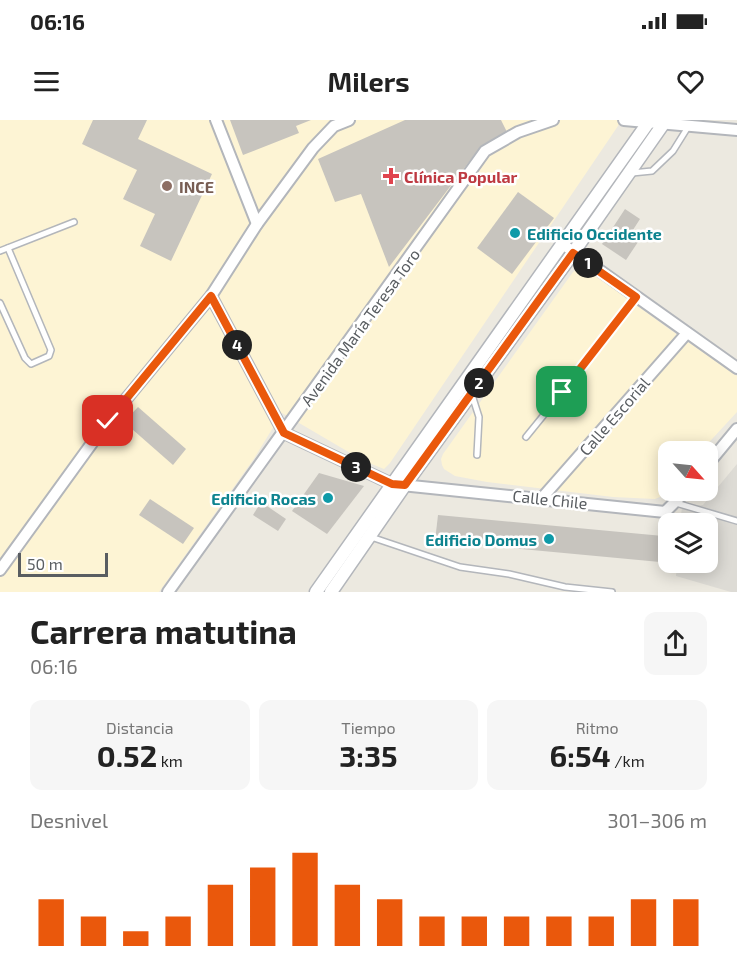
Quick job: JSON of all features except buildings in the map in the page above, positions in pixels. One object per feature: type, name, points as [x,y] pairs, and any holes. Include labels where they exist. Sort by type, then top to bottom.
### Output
[{"type":"street","points":[[216,120],[257,224]]},
{"type":"street","points":[[0,570],[108,421],[211,296],[257,224],[323,135],[334,126],[349,120]]},
{"type":"street","name":"Avenida María Teresa Toro","points":[[168,592],[485,152],[518,132],[553,120]]},
{"type":"street","points":[[624,120],[665,121],[737,130]]},
{"type":"street","points":[[316,592],[649,121]]},
{"type":"street","points":[[331,592],[665,121]]},
{"type":"street","points":[[561,243],[737,368]]},
{"type":"street","points":[[211,296],[284,433],[392,484]]},
{"type":"street","name":"Calle Escorial","points":[[542,498],[687,333]]},
{"type":"street","points":[[718,452],[737,429]]},
{"type":"street","name":"Calle Chile","points":[[392,484],[665,512],[676,503]]},
{"type":"lane","points":[[629,173],[652,171],[673,152],[688,125]]},
{"type":"lane","points":[[0,251],[74,222]]},
{"type":"lane","points":[[0,303],[25,358],[31,364],[49,356],[51,350],[8,248]]},
{"type":"lane","points":[[526,437],[636,297]]},
{"type":"lane","points":[[471,393],[479,417],[477,455]]},
{"type":"lane","points":[[676,503],[737,521]]},
{"type":"lane","points":[[369,537],[460,567],[612,592]]},
{"type":"shaded area","points":[[0,120],[622,120],[384,469],[364,461],[282,413],[253,460],[159,592],[0,592]]},
{"type":"shaded area","points":[[578,268],[584,268],[592,273],[737,376],[737,412],[710,441],[658,441],[658,498],[655,499],[613,497],[487,482],[455,476],[442,465],[443,454]]},
{"type":"shaded area","points":[[737,464],[737,592],[676,576],[676,573],[718,573],[718,513],[681,513],[682,507],[703,505],[706,501],[718,501],[718,487]]},
{"type":"place","name":"Clínica Popular","points":[[391,176]]},
{"type":"place","name":"INCE","points":[[167,186]]},
{"type":"place","name":"Edificio Occidente","points":[[515,233]]},
{"type":"place","name":"Edificio Rocas","points":[[328,498]]},
{"type":"place","name":"Edificio Domus","points":[[549,539]]},
{"type":"route","points":[[108,421],[211,296],[284,433],[392,484],[405,485],[573,253],[636,297],[562,392]]}]
